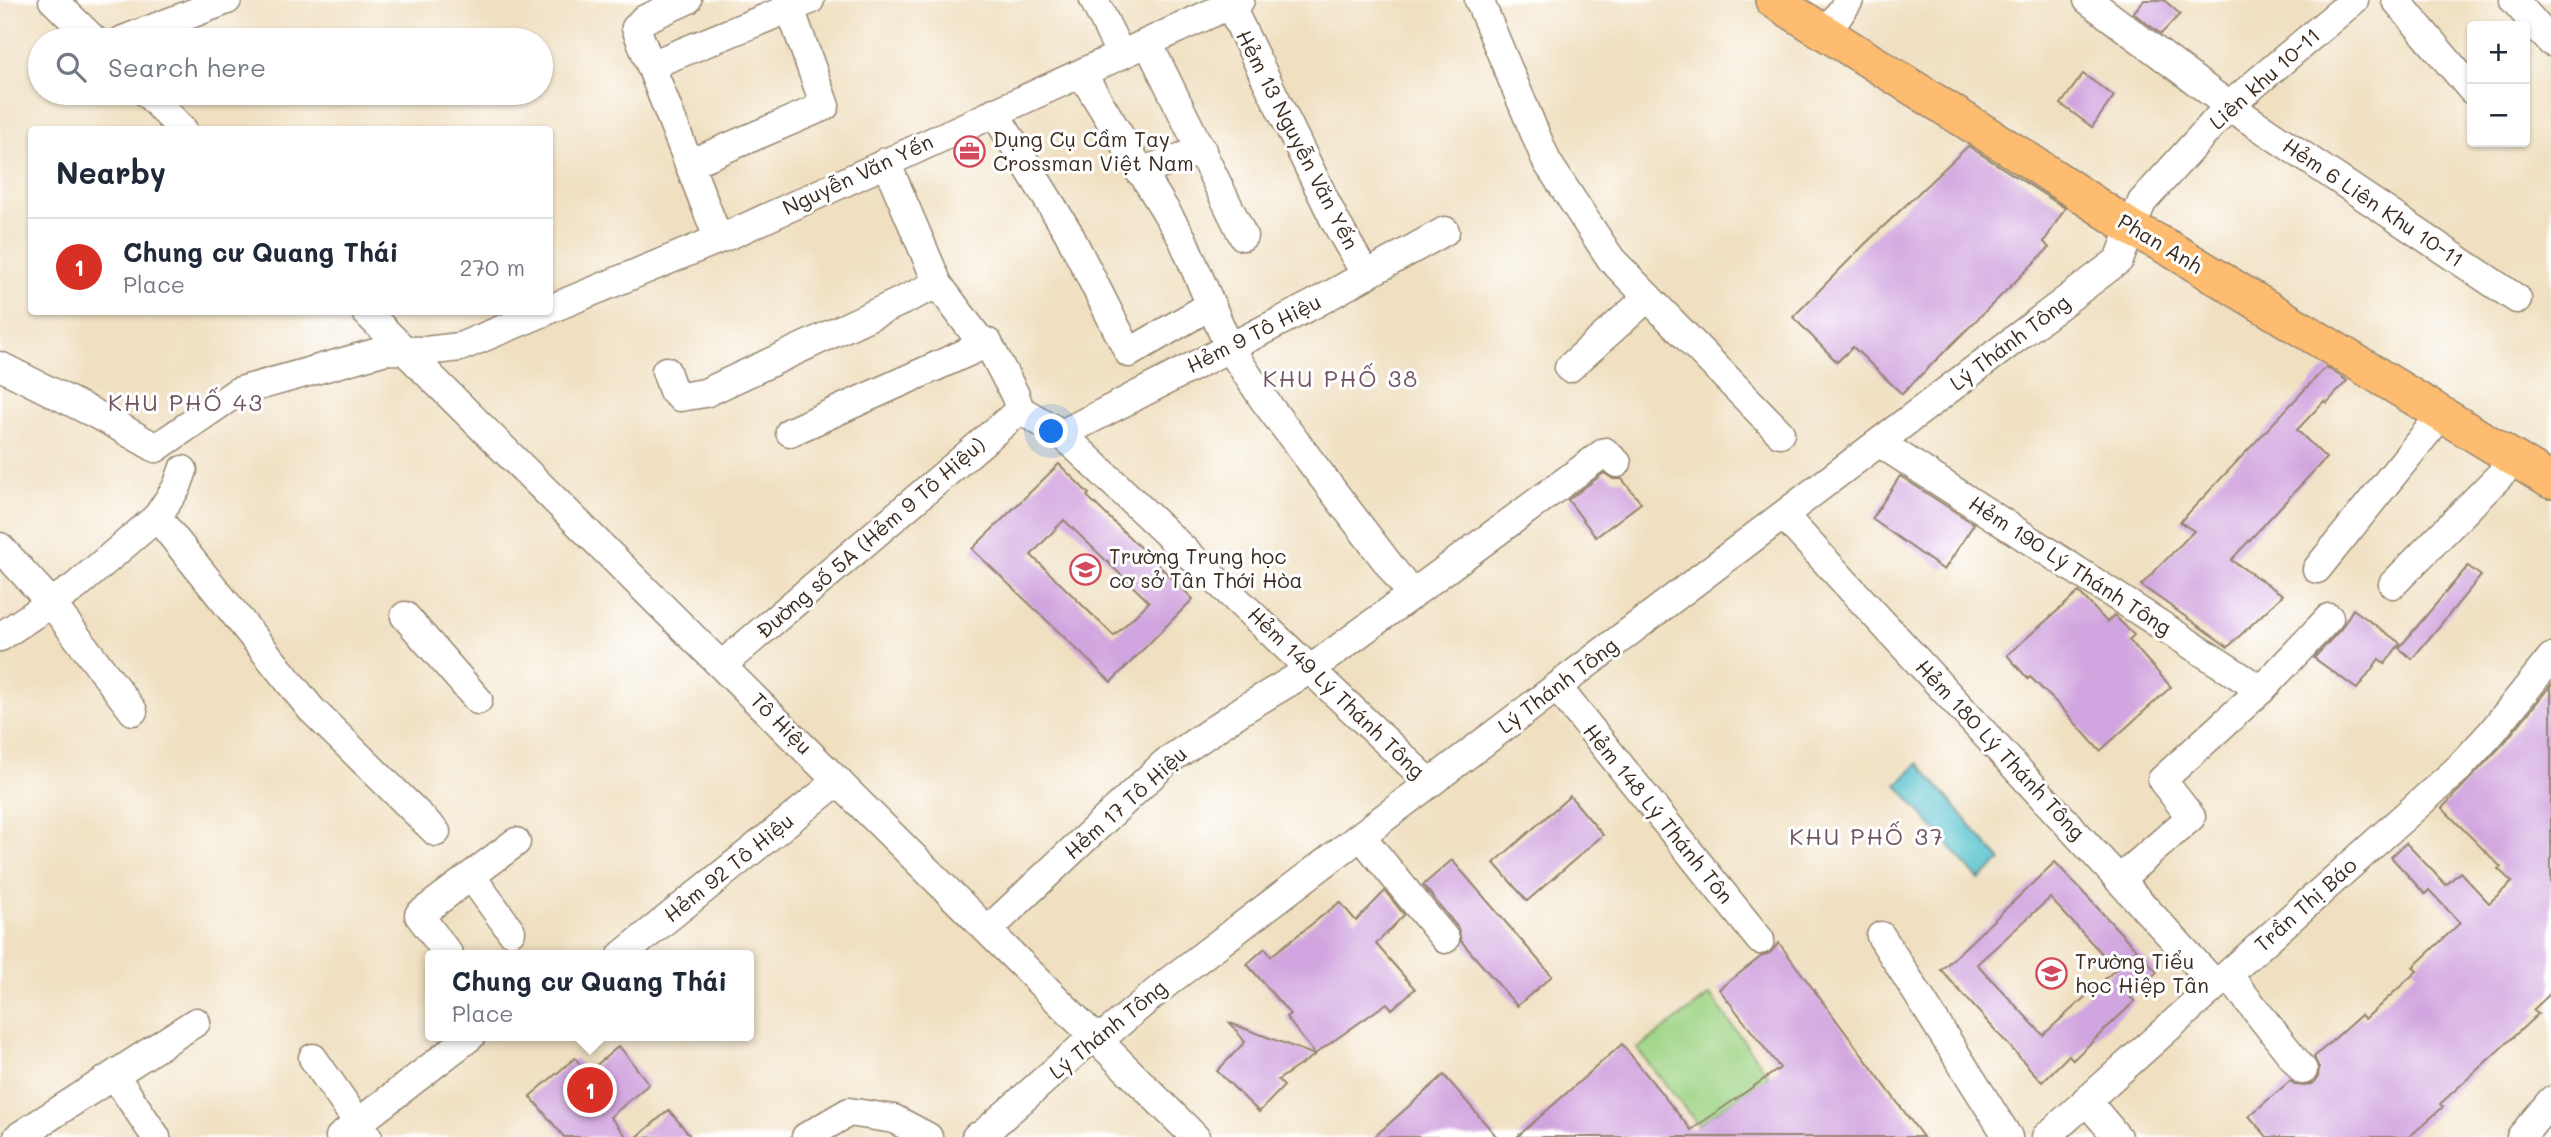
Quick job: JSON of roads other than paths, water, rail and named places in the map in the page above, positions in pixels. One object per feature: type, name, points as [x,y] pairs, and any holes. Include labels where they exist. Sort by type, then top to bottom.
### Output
[{"type":"main road","name":"Phan Anh","points":[[1773,0],[2133,229],[2169,248],[2551,481]]},
{"type":"street","points":[[54,0],[82,28]]},
{"type":"street","points":[[154,28],[227,0]]},
{"type":"street","points":[[687,0],[638,24],[636,28],[718,238]]},
{"type":"street","points":[[1094,0],[1121,55]]},
{"type":"street","points":[[1479,0],[1547,162],[1611,259],[1780,433]]},
{"type":"street","points":[[1826,34],[1849,0]]},
{"type":"street","name":"Hẻm 6 Liên Khu 10-11","points":[[2088,0],[2229,106],[2517,299]]},
{"type":"street","name":"Liên khu 10-11","points":[[2133,229],[2142,202],[2229,106],[2354,0]]},
{"type":"street","points":[[2396,0],[2467,84]]},
{"type":"street","points":[[2514,0],[2551,42]]},
{"type":"street","name":"Nguyễn Văn Yến","points":[[553,308],[718,238],[1235,2]]},
{"type":"street","name":"Hẻm 13 Nguyễn Văn Yến","points":[[1235,2],[1335,221],[1366,275]]},
{"type":"street","points":[[650,65],[795,3],[825,106],[689,164]]},
{"type":"street","points":[[1148,43],[1243,236]]},
{"type":"street","points":[[1082,74],[1182,238],[1229,347],[1264,400],[1412,595]]},
{"type":"street","points":[[159,105],[179,126]]},
{"type":"street","points":[[994,111],[1068,232],[1129,353],[1211,304]]},
{"type":"street","points":[[1140,172],[1202,150]]},
{"type":"street","points":[[886,162],[938,284],[978,338],[988,343],[1020,410]]},
{"type":"street","name":"Lý Thánh Tông","points":[[976,1137],[982,1135],[1084,1045],[1110,1031],[1168,982],[2119,260],[2133,229]]},
{"type":"street","name":"Hẻm 9 Tô Hiệu","points":[[1062,434],[1445,231]]},
{"type":"street","points":[[666,371],[673,391],[680,397],[705,393],[938,284]]},
{"type":"street","points":[[1569,368],[1648,297]]},
{"type":"street","name":"Tô Hiệu","points":[[369,315],[1195,1137]]},
{"type":"street","points":[[0,366],[156,447],[237,392],[386,349],[425,351],[460,347],[537,315]]},
{"type":"street","points":[[790,432],[988,343]]},
{"type":"street","name":"Hẻm 149 Lý Thánh Tông","points":[[1020,410],[1062,434],[1430,783]]},
{"type":"street","name":"Đường số 5A (Hẻm 9 Tô Hiệu)","points":[[722,665],[1020,410]]},
{"type":"street","points":[[2317,569],[2441,415]]},
{"type":"street","name":"Hẻm 190 Lý Thánh Tông","points":[[1880,443],[2261,690]]},
{"type":"street","name":"Hẻm 17 Tô Hiệu","points":[[988,930],[1166,762],[1244,709],[1311,669],[1605,452],[1617,463]]},
{"type":"street","points":[[2393,584],[2515,460]]},
{"type":"street","points":[[0,637],[75,587],[157,517],[177,487],[183,470]]},
{"type":"street","name":"Hẻm 180 Lý Thánh Tông","points":[[1784,516],[2119,880],[2222,980],[2303,1070]]},
{"type":"street","points":[[157,517],[311,709],[436,832]]},
{"type":"street","points":[[0,547],[52,604],[132,712]]},
{"type":"street","points":[[405,616],[478,700]]},
{"type":"street","points":[[2119,880],[2191,817],[2162,780],[2261,690],[2329,618]]},
{"type":"street","name":"Trần Thị Báo","points":[[2046,1137],[2459,768],[2492,732],[2551,658]]},
{"type":"street","name":"Hẻm 148 Lý Thánh Tôn","points":[[1558,687],[1759,940]]},
{"type":"street","name":"Hẻm 92 Tô Hiệu","points":[[628,950],[838,781]]},
{"type":"street","points":[[1361,836],[1445,939]]},
{"type":"street","points":[[445,950],[419,915],[516,842]]},
{"type":"street","points":[[471,876],[511,931]]},
{"type":"street","points":[[1881,936],[2008,1137]]},
{"type":"street","points":[[34,1133],[196,1022]]},
{"type":"street","points":[[313,1058],[355,1132],[465,1041]]},
{"type":"street","points":[[115,1076],[156,1137]]},
{"type":"street","points":[[2087,1100],[2117,1137]]},
{"type":"street","points":[[2521,1137],[2551,1101]]},
{"type":"street","points":[[806,1137],[849,1111],[894,1119],[928,1137]]},
{"type":"street","points":[[0,1131],[11,1137]]},
{"type":"water","points":[[1918,763],[2001,861],[1979,880],[1897,785]]},
{"type":"place","name":"Dụng Cụ Cầm Tay Crossman Việt Nam","points":[[970,152]]},
{"type":"place","name":"Trường Trung học cơ sở Tân Thới Hòa","points":[[1086,569]]},
{"type":"place","name":"Trường Tiểu học Hiệp Tân","points":[[2052,974]]},
{"type":"place","name":"Chung cư Quang Thái","points":[[590,1090]]},
{"type":"district","name":"KHU PHỐ 38","points":[[1341,379]]},
{"type":"district","name":"KHU PHỐ 43","points":[[186,403]]},
{"type":"district","name":"KHU PHỐ 37","points":[[1867,837]]}]
